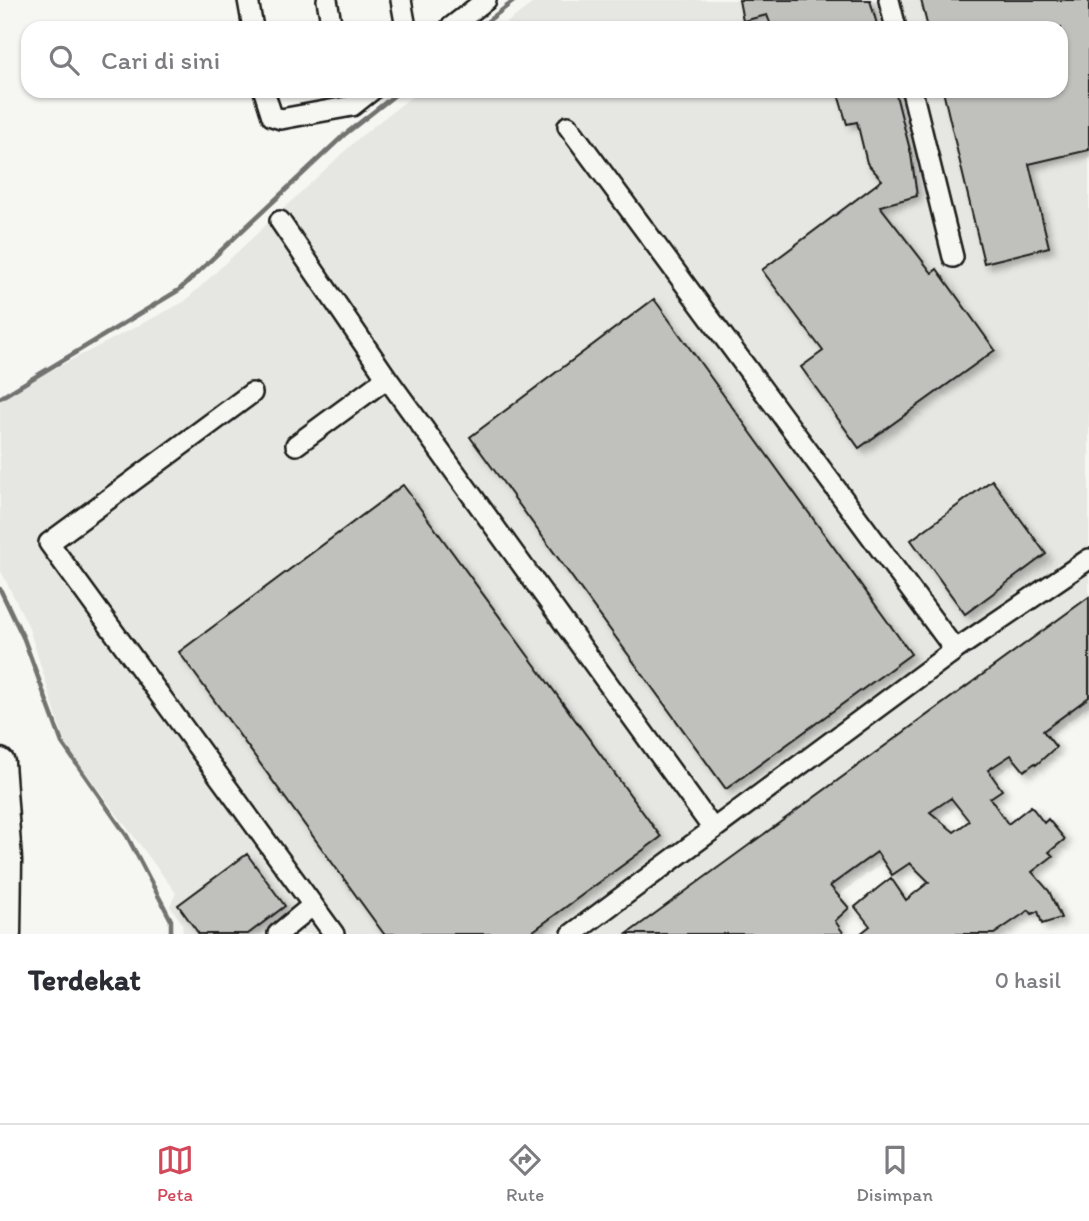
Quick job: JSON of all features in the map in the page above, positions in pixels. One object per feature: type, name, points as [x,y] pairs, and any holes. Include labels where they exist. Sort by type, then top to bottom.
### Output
[{"type":"highway","points":[[0,763],[7,860],[6,934]]},
{"type":"street","points":[[248,0],[252,21]]},
{"type":"street","points":[[327,0],[331,21]]},
{"type":"street","points":[[401,0],[405,21]]},
{"type":"street","points":[[889,0],[894,21]]},
{"type":"street","points":[[458,21],[476,4]]},
{"type":"street","points":[[266,98],[272,116],[281,120],[345,99]]},
{"type":"street","points":[[914,98],[953,257]]},
{"type":"street","points":[[568,126],[955,650]]},
{"type":"street","points":[[280,221],[387,378],[713,829]]},
{"type":"street","points":[[296,445],[387,378]]},
{"type":"street","points":[[252,393],[49,543],[334,934]]},
{"type":"street","points":[[572,934],[955,650],[1089,559]]},
{"type":"street","points":[[278,934],[313,905]]},
{"type":"shaded area","points":[[537,0],[1089,0],[1089,706],[788,934],[183,934],[182,923],[170,906],[176,893],[66,746],[28,625],[0,569],[0,397],[184,302],[361,136],[410,98],[1068,98],[1068,21],[509,21]]},
{"type":"building","points":[[739,0],[870,0],[876,21],[769,21],[767,15],[743,21]]},
{"type":"building","points":[[921,0],[1089,0],[1089,150],[1029,164],[1049,247],[984,263],[945,98],[1068,98],[1068,21],[926,21]]},
{"type":"building","points":[[839,98],[897,98],[911,154],[917,196],[880,206],[932,273],[937,269],[995,350],[859,448],[801,367],[823,351],[762,270],[882,180],[867,163],[857,122],[847,124]]},
{"type":"building","points":[[654,299],[911,654],[726,789],[470,437]]},
{"type":"building","points":[[992,480],[1046,554],[965,614],[911,540]]},
{"type":"building","points":[[403,485],[661,837],[529,934],[384,934],[179,652]]},
{"type":"building","points":[[1089,597],[1089,697],[1043,731],[1056,747],[1036,765],[1035,763],[1024,771],[1011,755],[988,770],[1002,790],[990,798],[1008,824],[1031,806],[1044,823],[1048,819],[1065,839],[1049,852],[1053,856],[1032,872],[1049,891],[1061,918],[1042,924],[1038,911],[1032,914],[1029,910],[994,934],[860,934],[870,926],[855,907],[879,887],[891,878],[906,900],[929,882],[910,863],[892,875],[877,852],[830,886],[849,908],[835,921],[844,934],[627,934]],"holes":[[[951,798],[969,821],[954,832],[930,812]]]},
{"type":"building","points":[[247,854],[285,906],[248,934],[199,934],[178,905]]},
{"type":"waterway","points":[[488,21],[515,0]]},
{"type":"waterway","points":[[0,398],[179,290],[344,135],[391,98]]},
{"type":"waterway","points":[[0,589],[24,639],[62,743],[127,836],[171,920],[171,934]]}]
